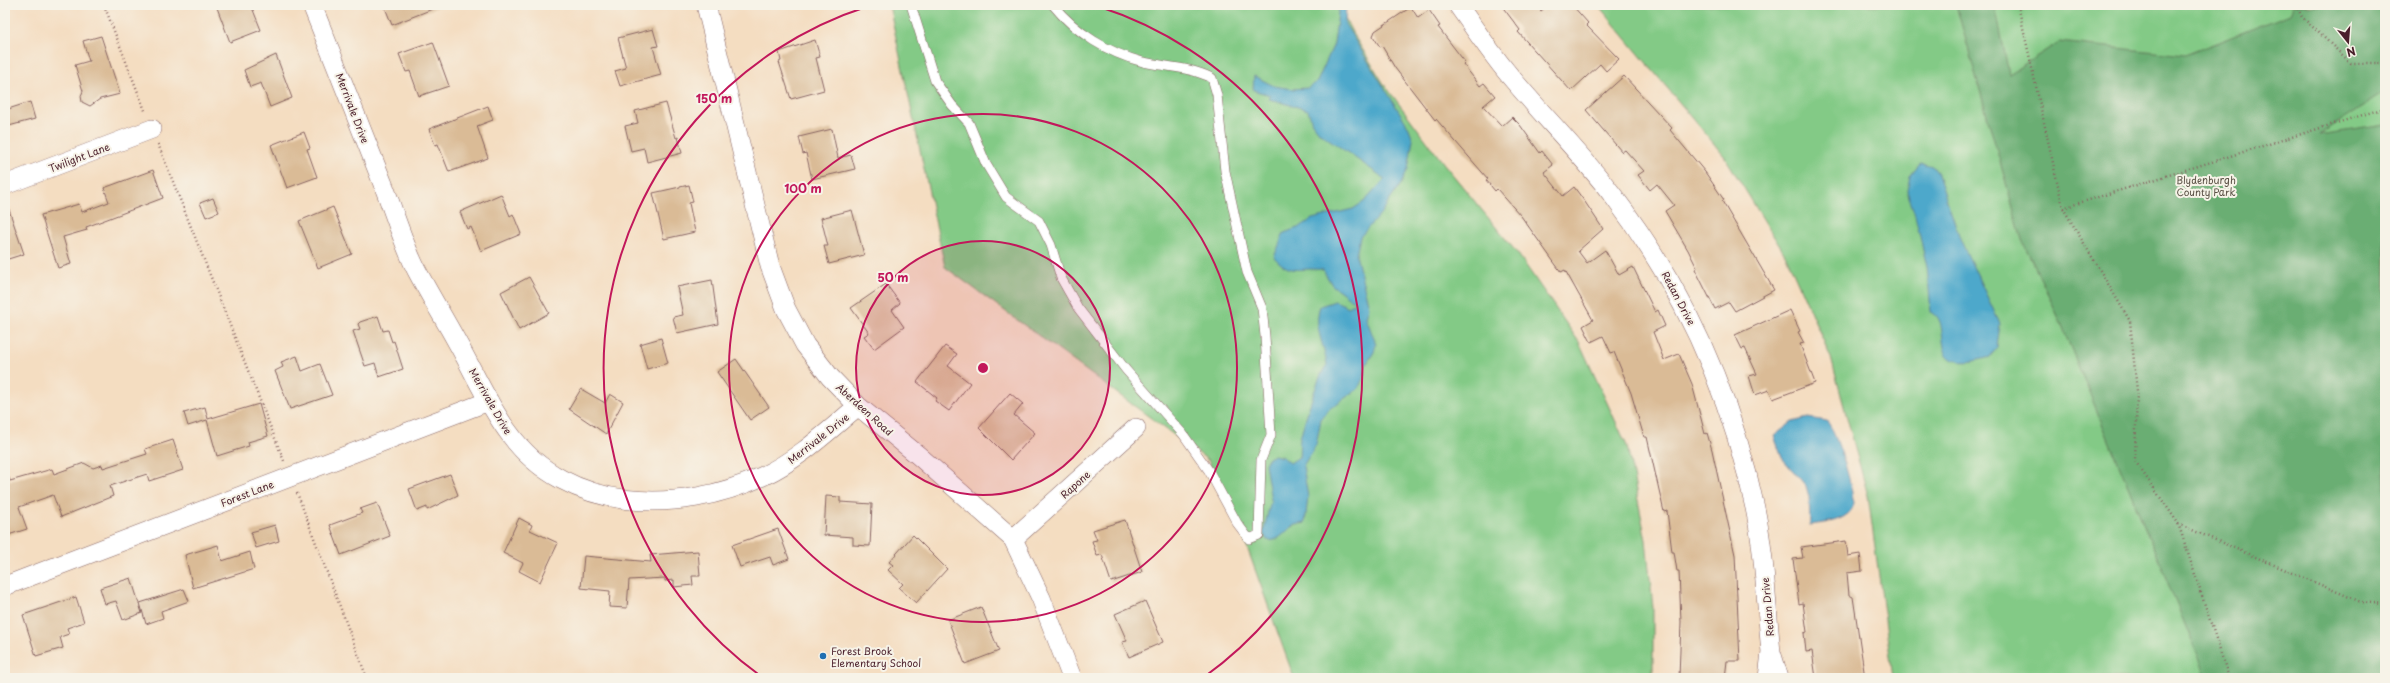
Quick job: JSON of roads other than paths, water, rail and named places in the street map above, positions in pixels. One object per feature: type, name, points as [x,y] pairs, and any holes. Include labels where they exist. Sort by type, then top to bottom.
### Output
[{"type":"street","name":"Merrivale Drive","points":[[312,5],[415,268],[509,434],[540,465],[560,479],[582,490],[607,497],[633,501],[667,501],[697,497],[728,490],[764,475],[798,455],[858,406]]},
{"type":"street","name":"Aberdeen Road","points":[[706,5],[770,266],[786,309],[809,351],[830,377],[858,406],[919,456],[1013,539],[1041,598],[1072,678]]},
{"type":"street","name":"Redan Drive","points":[[1458,5],[1514,82],[1590,166],[1614,197],[1663,268],[1693,324],[1708,356],[1729,414],[1756,509],[1771,652],[1779,678]]},
{"type":"street","name":"Twilight Lane","points":[[5,185],[152,129]]},
{"type":"street","name":"Forest Lane","points":[[5,586],[489,401]]},
{"type":"street","name":"Rapone","points":[[1013,539],[1136,428]]},
{"type":"street","name":"Redan Drive","points":[[1768,678],[1771,652]]},
{"type":"lane","points":[[911,5],[935,81],[952,105],[969,123],[986,164],[1006,196],[1039,221],[1051,245],[1061,278],[1078,308],[1130,376],[1183,434],[1209,472],[1237,523],[1250,538],[1259,535],[1261,460],[1271,435],[1265,336],[1262,308],[1247,272],[1225,171],[1217,95],[1212,78],[1197,70],[1143,62],[1106,49],[1080,31],[1054,5]]},
{"type":"water","points":[[1339,5],[1346,5],[1345,24],[1408,126],[1413,139],[1408,169],[1401,184],[1382,212],[1360,237],[1356,255],[1369,307],[1366,318],[1376,344],[1374,352],[1365,366],[1365,374],[1358,389],[1329,409],[1321,419],[1316,445],[1303,466],[1308,497],[1305,523],[1292,527],[1278,539],[1271,541],[1267,540],[1263,533],[1271,500],[1265,464],[1268,458],[1274,455],[1283,457],[1290,463],[1299,457],[1300,438],[1305,421],[1316,387],[1327,365],[1318,328],[1318,314],[1320,306],[1335,301],[1349,307],[1355,302],[1332,285],[1323,270],[1291,269],[1280,263],[1274,257],[1284,233],[1300,227],[1312,219],[1353,209],[1365,201],[1385,179],[1320,133],[1312,123],[1308,110],[1269,99],[1270,95],[1253,90],[1254,76],[1274,86],[1292,89],[1308,88],[1317,82],[1334,44]]},
{"type":"water","points":[[1921,163],[1932,166],[1937,172],[1961,241],[2000,324],[1997,347],[1990,357],[1968,362],[1955,361],[1947,355],[1938,318],[1931,312],[1927,267],[1915,215],[1907,191],[1910,176]]},
{"type":"water","points":[[1808,418],[1827,421],[1831,427],[1845,465],[1853,502],[1852,509],[1844,517],[1833,521],[1810,525],[1809,497],[1806,486],[1782,458],[1774,436],[1792,422]]},
{"type":"place","name":"Forest Brook Elementary School","points":[[823,656]]},
{"type":"park label","name":"Blydenburgh County Park","points":[[2206,184]]}]
